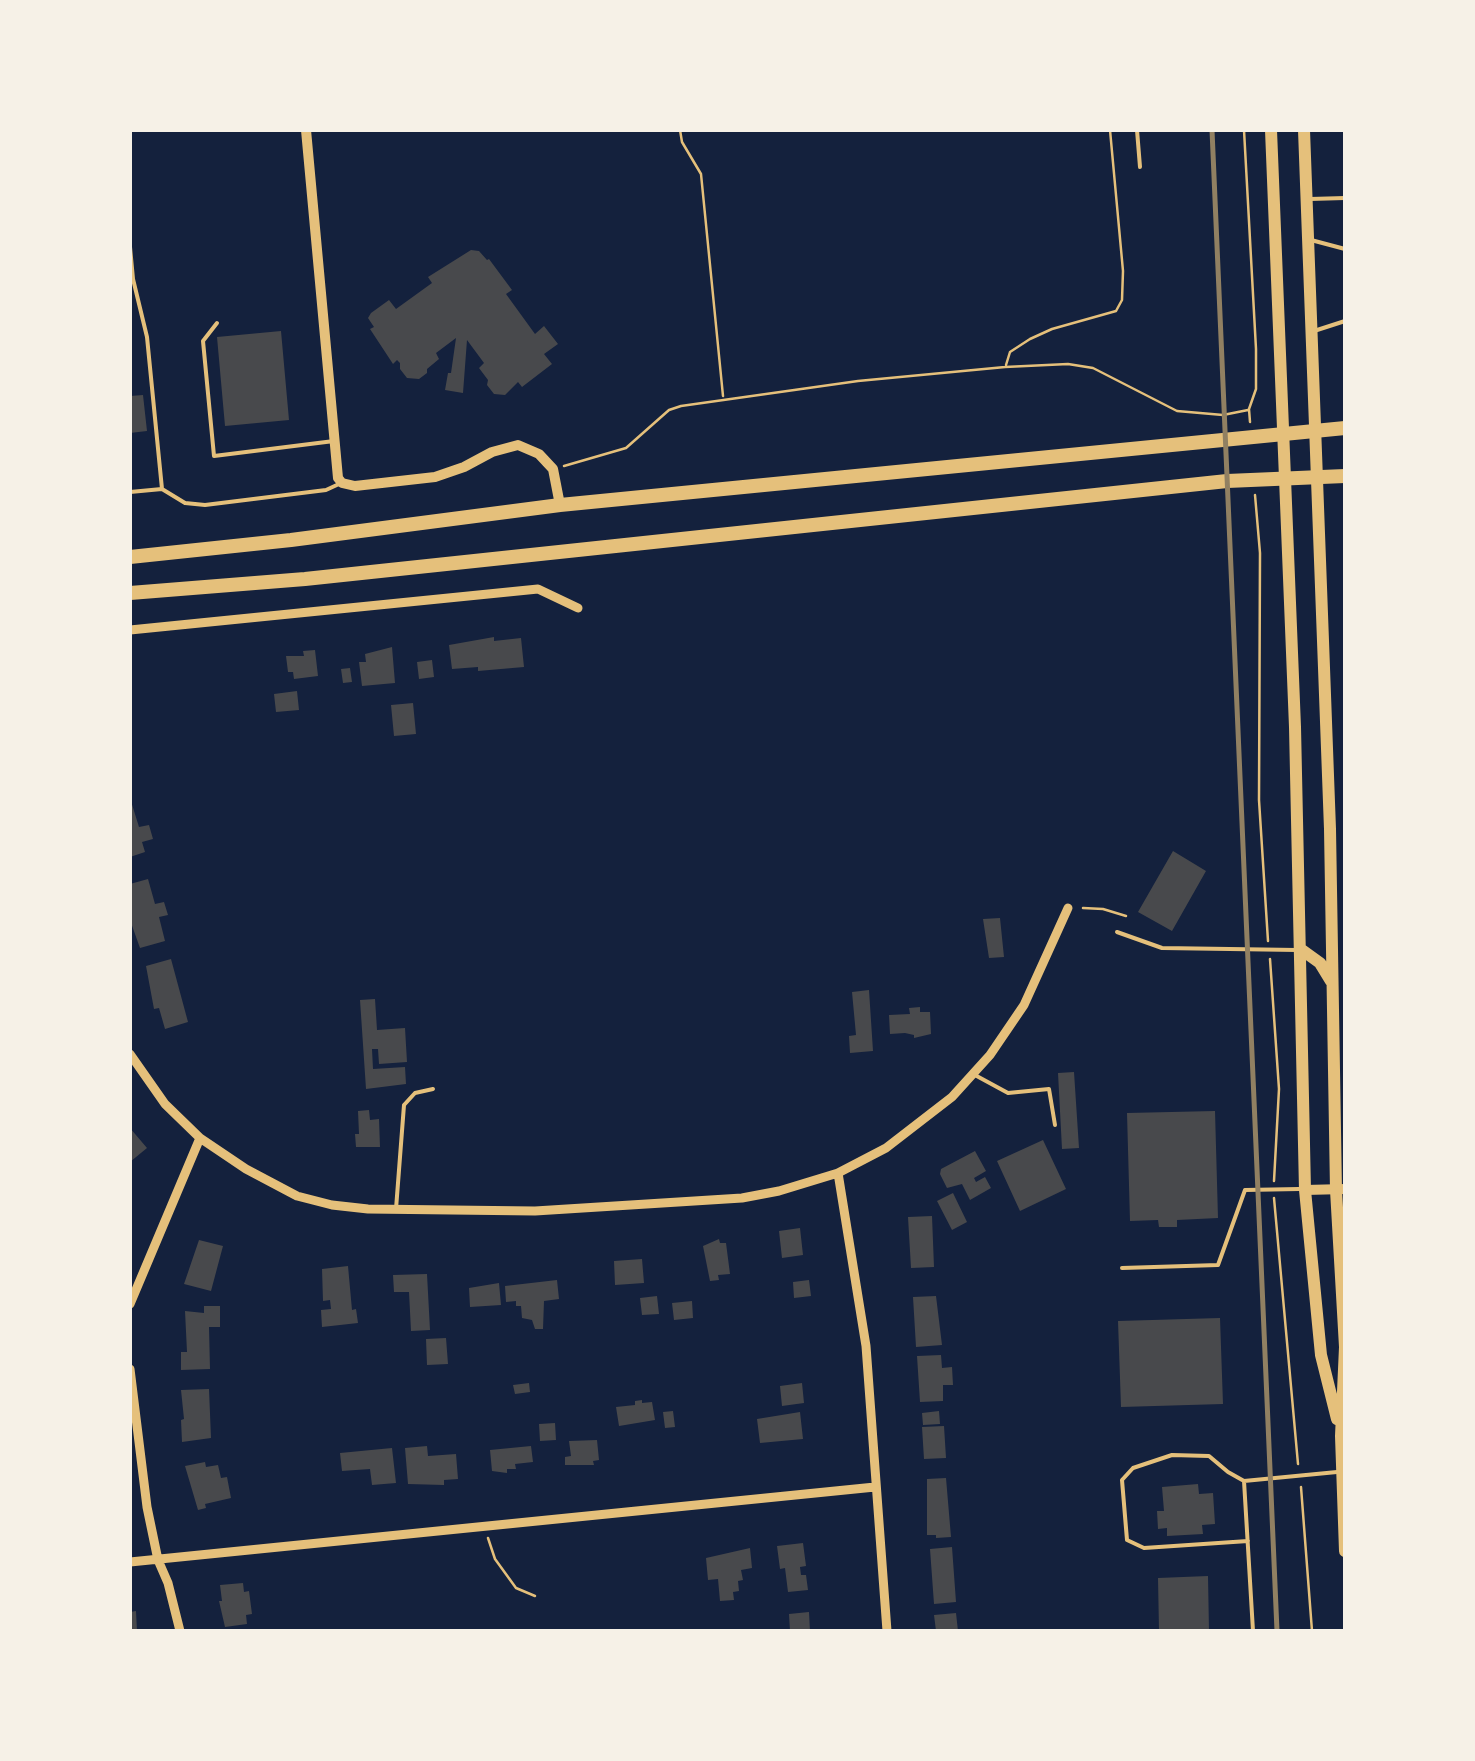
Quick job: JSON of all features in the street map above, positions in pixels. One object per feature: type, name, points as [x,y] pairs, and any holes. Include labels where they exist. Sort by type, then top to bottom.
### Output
[{"type":"highway","points":[[130,557],[560,506],[1345,428]]},
{"type":"highway","points":[[130,592],[305,578],[1254,480],[1345,476]]},
{"type":"main road","points":[[1271,130],[1302,950],[1305,1190],[1321,1355],[1343,1436]]},
{"type":"main road","points":[[1304,130],[1345,1347],[1345,1551]]},
{"type":"main road","points":[[1302,950],[1320,963],[1332,983]]},
{"type":"street","points":[[306,130],[338,478],[355,486],[435,477],[518,445],[539,454],[553,469],[560,506]]},
{"type":"street","points":[[130,630],[538,589],[578,608]]},
{"type":"street","points":[[130,1054],[165,1104],[200,1138],[297,1196],[332,1205],[396,1210],[535,1211],[724,1199],[780,1190],[838,1173],[919,1125],[973,1074],[1024,1006],[1068,908]]},
{"type":"street","points":[[130,1304],[200,1138]]},
{"type":"street","points":[[838,1173],[866,1346],[886,1631]]},
{"type":"street","points":[[1305,1190],[1340,1190]]},
{"type":"street","points":[[130,1369],[158,1560],[168,1582],[180,1631]]},
{"type":"street","points":[[130,1562],[874,1487]]},
{"type":"lane","points":[[1137,130],[1140,167]]},
{"type":"lane","points":[[1306,199],[1345,198]]},
{"type":"lane","points":[[1307,238],[1345,249]]},
{"type":"lane","points":[[130,247],[146,337],[162,489]]},
{"type":"lane","points":[[1310,332],[1345,322]]},
{"type":"lane","points":[[217,323],[203,341],[214,456],[334,441]]},
{"type":"lane","points":[[130,492],[162,489],[185,502],[204,505],[326,490],[342,483]]},
{"type":"lane","points":[[1117,932],[1162,948],[1302,950]]},
{"type":"lane","points":[[973,1074],[1008,1093],[1049,1089],[1055,1125]]},
{"type":"lane","points":[[396,1210],[404,1106],[414,1093],[433,1089]]},
{"type":"lane","points":[[1122,1268],[1218,1266],[1245,1190],[1305,1190]]},
{"type":"lane","points":[[1248,1540],[1144,1548],[1128,1540],[1122,1480],[1133,1468],[1172,1455],[1209,1456],[1244,1481],[1342,1471]]},
{"type":"lane","points":[[1244,1481],[1254,1631]]},
{"type":"path","points":[[680,130],[682,142],[701,174],[724,398]]},
{"type":"path","points":[[1005,367],[1010,352],[1030,339],[1116,311],[1122,300],[1124,271],[1110,130]]},
{"type":"path","points":[[1244,130],[1256,349],[1251,438]]},
{"type":"path","points":[[553,469],[626,448],[669,410],[724,398],[1005,367],[1068,364],[1093,368],[1161,404],[1197,415],[1250,410]]},
{"type":"path","points":[[1254,480],[1260,554],[1259,800],[1279,1089],[1274,1189],[1312,1631]]},
{"type":"path","points":[[1068,908],[1103,909],[1126,916]]},
{"type":"path","points":[[486,1525],[495,1559],[516,1588],[535,1596]]},
{"type":"building","points":[[471,250],[489,259],[512,290],[506,294],[535,334],[544,326],[558,344],[544,354],[552,364],[522,387],[518,382],[505,395],[494,394],[487,385],[488,380],[479,368],[484,363],[467,340],[463,393],[445,390],[456,338],[436,353],[439,359],[427,373],[419,379],[407,378],[400,363],[397,360],[393,364],[370,329],[374,327],[368,318],[371,313],[389,300],[396,309],[432,283],[428,277]]},
{"type":"building","points":[[281,331],[289,420],[225,426],[217,337]]},
{"type":"building","points":[[143,395],[147,431],[130,433],[130,396]]},
{"type":"building","points":[[494,637],[494,641],[521,638],[524,667],[452,669],[449,645]]},
{"type":"building","points":[[392,647],[395,683],[362,686],[359,662],[366,662],[365,654]]},
{"type":"building","points":[[315,650],[318,676],[294,679],[293,672],[288,672],[286,656],[304,656],[303,651]]},
{"type":"building","points":[[432,660],[434,677],[419,679],[417,662]]},
{"type":"building","points":[[350,668],[352,682],[343,683],[341,669]]},
{"type":"building","points":[[297,691],[299,710],[276,712],[274,694]]},
{"type":"building","points":[[413,703],[416,734],[394,736],[391,705]]},
{"type":"building","points":[[130,798],[139,827],[149,825],[153,839],[142,842],[145,852],[130,857]]},
{"type":"building","points":[[1173,851],[1206,871],[1172,931],[1138,912]]},
{"type":"building","points":[[148,879],[155,904],[164,902],[168,915],[159,917],[165,941],[140,948],[130,920],[130,884]]},
{"type":"building","points":[[1000,918],[1004,957],[989,958],[983,919]]},
{"type":"building","points":[[171,959],[188,1022],[165,1029],[159,1008],[154,1009],[146,966]]},
{"type":"building","points":[[869,990],[873,1051],[850,1053],[849,1036],[856,1035],[852,992]]},
{"type":"building","points":[[375,999],[377,1030],[405,1028],[407,1062],[379,1064],[378,1049],[372,1049],[373,1069],[405,1067],[406,1084],[366,1089],[360,1000]]},
{"type":"building","points":[[920,1007],[920,1012],[930,1012],[931,1034],[914,1038],[905,1033],[890,1034],[889,1015],[910,1014],[909,1008]]},
{"type":"building","points":[[1074,1072],[1079,1148],[1062,1149],[1058,1073]]},
{"type":"building","points":[[369,1110],[370,1120],[379,1119],[380,1147],[356,1147],[358,1111]]},
{"type":"building","points":[[1215,1111],[1218,1218],[1177,1220],[1177,1227],[1159,1227],[1158,1220],[1130,1221],[1127,1113]]},
{"type":"building","points":[[130,1128],[147,1148],[130,1162]]},
{"type":"building","points":[[1043,1140],[1066,1189],[1020,1211],[997,1161]]},
{"type":"building","points":[[975,1151],[986,1171],[974,1178],[976,1182],[985,1177],[991,1188],[970,1200],[962,1184],[947,1188],[940,1174],[941,1169]]},
{"type":"building","points":[[953,1193],[967,1222],[952,1230],[937,1201]]},
{"type":"building","points":[[932,1216],[934,1267],[911,1268],[908,1217]]},
{"type":"building","points":[[800,1228],[803,1255],[782,1258],[779,1231]]},
{"type":"building","points":[[719,1239],[726,1243],[730,1274],[718,1275],[719,1280],[710,1281],[703,1246]]},
{"type":"building","points":[[199,1240],[223,1246],[211,1291],[184,1284]]},
{"type":"building","points":[[642,1259],[644,1283],[615,1285],[614,1261]]},
{"type":"building","points":[[348,1266],[352,1310],[356,1309],[358,1323],[322,1327],[321,1310],[331,1309],[330,1300],[323,1301],[322,1269]]},
{"type":"building","points":[[427,1274],[430,1330],[411,1331],[409,1292],[394,1292],[393,1275]]},
{"type":"building","points":[[557,1280],[559,1299],[544,1301],[543,1329],[535,1329],[532,1320],[522,1318],[521,1306],[516,1306],[516,1301],[506,1302],[505,1286]]},
{"type":"building","points":[[809,1280],[811,1296],[794,1298],[793,1282]]},
{"type":"building","points":[[499,1283],[501,1305],[470,1307],[469,1288]]},
{"type":"building","points":[[657,1296],[659,1314],[642,1315],[640,1298]]},
{"type":"building","points":[[936,1296],[942,1345],[916,1347],[913,1297]]},
{"type":"building","points":[[692,1301],[693,1318],[674,1320],[672,1303]]},
{"type":"building","points":[[204,1306],[220,1306],[220,1327],[209,1327],[210,1369],[181,1370],[181,1352],[187,1352],[185,1311],[204,1313]]},
{"type":"building","points":[[1220,1318],[1223,1404],[1121,1407],[1118,1321]]},
{"type":"building","points":[[446,1338],[448,1364],[427,1365],[426,1339]]},
{"type":"building","points":[[941,1355],[942,1368],[952,1367],[953,1385],[943,1385],[943,1401],[920,1402],[917,1356]]},
{"type":"building","points":[[529,1383],[530,1392],[515,1394],[513,1385]]},
{"type":"building","points":[[802,1383],[804,1403],[782,1406],[780,1386]]},
{"type":"building","points":[[209,1389],[211,1438],[182,1442],[181,1390]]},
{"type":"building","points":[[635,1401],[652,1402],[655,1420],[619,1426],[616,1407],[635,1405]]},
{"type":"building","points":[[673,1411],[675,1427],[665,1428],[663,1412]]},
{"type":"building","points":[[939,1411],[940,1424],[923,1425],[922,1413]]},
{"type":"building","points":[[800,1412],[803,1439],[760,1443],[757,1419]]},
{"type":"building","points":[[555,1423],[556,1440],[540,1441],[539,1424]]},
{"type":"building","points":[[944,1426],[946,1458],[924,1459],[922,1427]]},
{"type":"building","points":[[597,1440],[599,1460],[593,1461],[594,1465],[565,1465],[565,1457],[571,1456],[569,1441]]},
{"type":"building","points":[[427,1446],[428,1456],[456,1454],[458,1479],[444,1480],[444,1485],[408,1484],[405,1448]]},
{"type":"building","points":[[531,1446],[533,1462],[515,1464],[516,1469],[507,1469],[507,1473],[492,1471],[490,1450]]},
{"type":"building","points":[[392,1448],[396,1483],[372,1485],[370,1469],[342,1471],[340,1453]]},
{"type":"building","points":[[205,1462],[206,1467],[218,1465],[221,1478],[227,1477],[231,1498],[205,1504],[206,1508],[198,1510],[185,1466]]},
{"type":"building","points":[[946,1478],[951,1537],[936,1538],[927,1535],[927,1479]]},
{"type":"building","points":[[1198,1484],[1199,1494],[1213,1493],[1215,1524],[1202,1525],[1203,1534],[1167,1536],[1167,1528],[1158,1529],[1157,1511],[1164,1511],[1162,1487]]},
{"type":"building","points":[[803,1543],[806,1566],[800,1567],[801,1575],[806,1575],[808,1590],[788,1592],[777,1546]]},
{"type":"building","points":[[952,1547],[956,1602],[934,1604],[930,1549]]},
{"type":"building","points":[[750,1548],[752,1568],[741,1570],[743,1580],[738,1581],[739,1591],[733,1592],[734,1600],[720,1601],[718,1579],[708,1580],[706,1558]]},
{"type":"building","points":[[1208,1576],[1209,1631],[1159,1631],[1158,1578]]},
{"type":"building","points":[[243,1583],[244,1592],[249,1591],[252,1614],[246,1615],[247,1624],[225,1627],[220,1585]]},
{"type":"building","points":[[136,1611],[137,1631],[130,1631],[130,1612]]},
{"type":"building","points":[[809,1612],[810,1631],[790,1631],[789,1614]]},
{"type":"building","points":[[956,1613],[958,1631],[936,1631],[934,1615]]},
{"type":"railway","points":[[1212,130],[1277,1631]]}]
